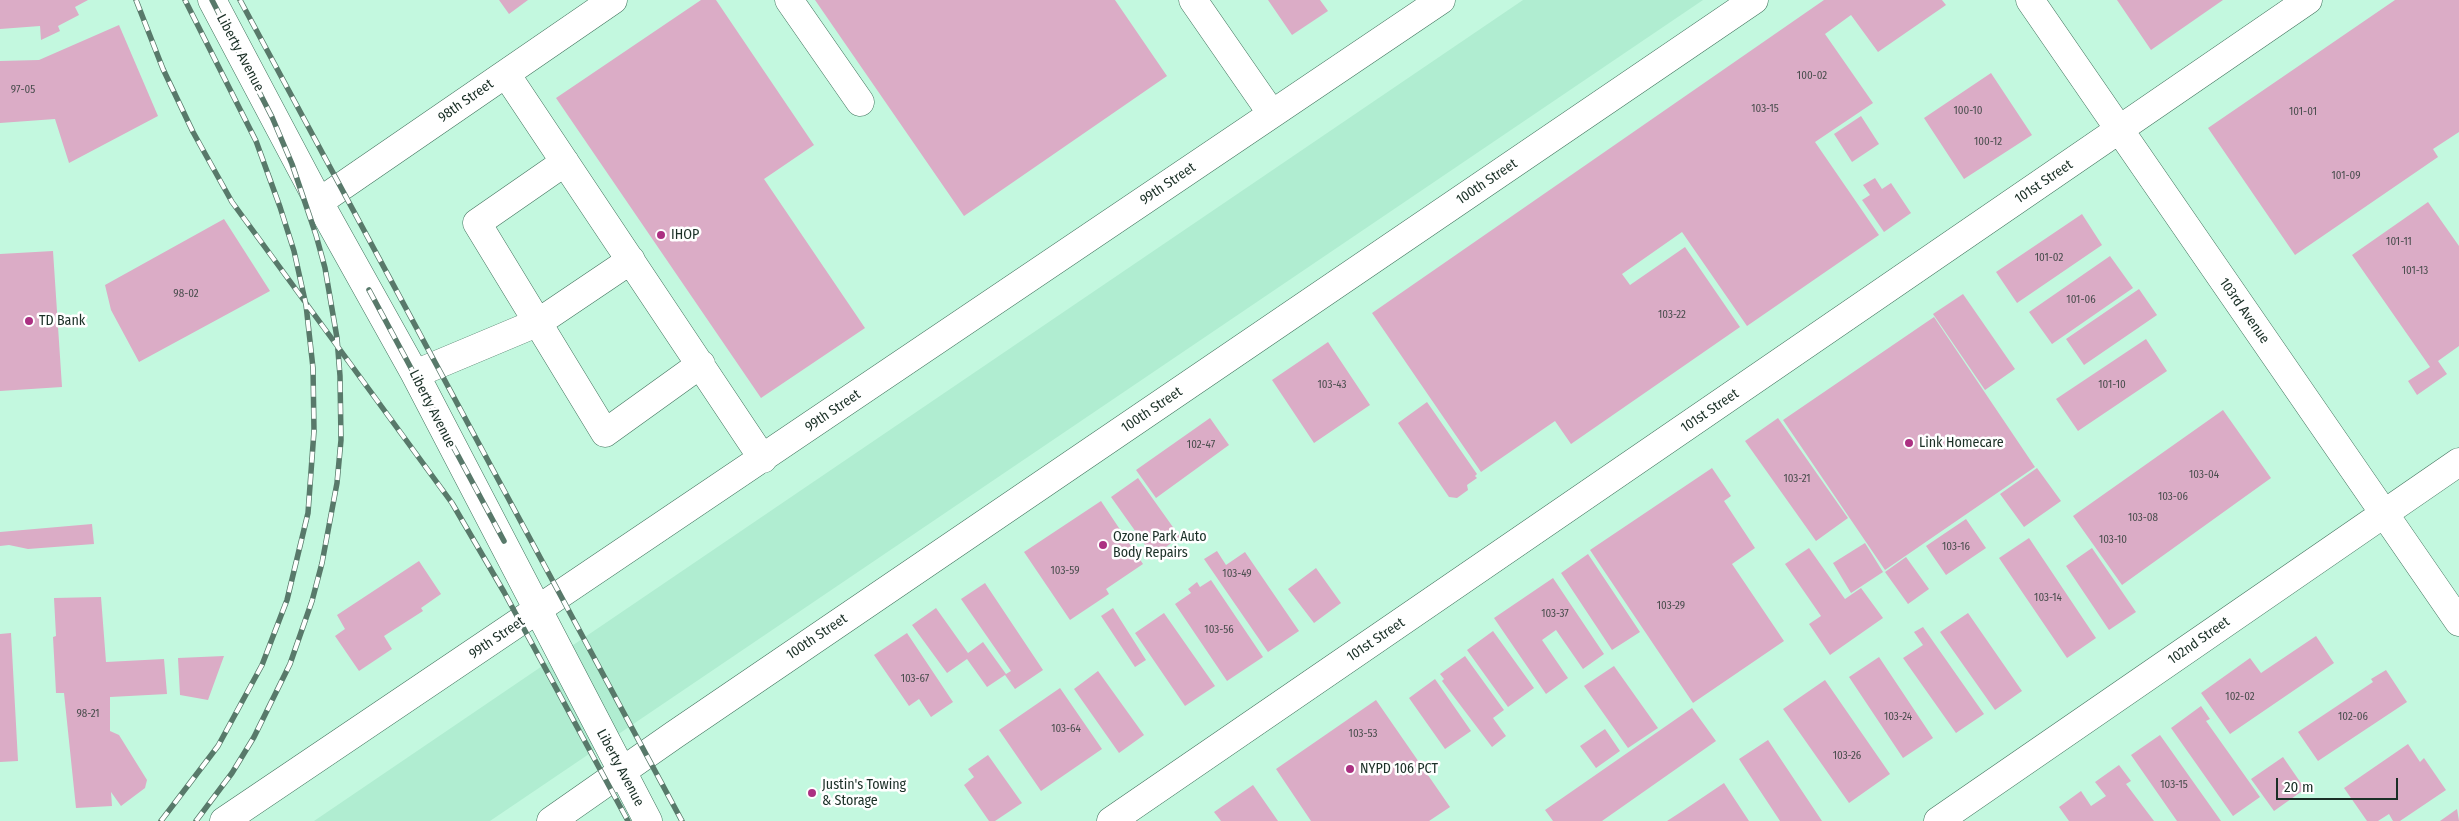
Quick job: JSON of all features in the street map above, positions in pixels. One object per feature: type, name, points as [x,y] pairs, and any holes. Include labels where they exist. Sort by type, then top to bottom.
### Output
[{"type":"street","name":"Liberty Avenue","points":[[212,0],[319,202],[415,374],[648,821]]},
{"type":"street","name":"98th Street","points":[[319,202],[613,0]]},
{"type":"street","points":[[790,0],[860,102]]},
{"type":"street","points":[[1193,0],[1272,114]]},
{"type":"street","name":"99th Street","points":[[224,821],[1441,0]]},
{"type":"street","name":"100th Street","points":[[551,821],[622,770],[1754,0]]},
{"type":"street","name":"103rd Avenue","points":[[2030,0],[2459,622]]},
{"type":"street","name":"101st Street","points":[[1111,821],[2308,0]]},
{"type":"street","points":[[506,74],[763,458]]},
{"type":"street","points":[[565,162],[477,223],[605,433],[700,364]]},
{"type":"street","points":[[415,374],[539,322],[631,260]]},
{"type":"street","name":"102nd Street","points":[[1938,821],[2459,462]]},
{"type":"shaded area","points":[[1523,0],[1703,0],[490,821],[314,821]]},
{"type":"building","points":[[0,0],[88,0],[75,7],[79,15],[58,26],[60,31],[41,40],[40,26],[0,29]]},
{"type":"building","points":[[499,0],[528,0],[509,14]]},
{"type":"building","points":[[701,0],[716,0],[814,145],[764,179],[865,328],[761,398],[556,98]]},
{"type":"building","points":[[815,0],[1115,0],[1167,76],[964,216]]},
{"type":"building","points":[[1268,0],[1320,0],[1328,11],[1292,35]]},
{"type":"building","points":[[1824,0],[1942,0],[1946,5],[1878,52],[1851,15],[1825,34],[1873,103],[1815,142],[1879,235],[1747,326],[1682,232],[1622,274],[1630,285],[1685,247],[1740,327],[1571,444],[1555,421],[1481,472],[1372,313]]},
{"type":"building","points":[[2117,0],[2223,0],[2151,50]]},
{"type":"building","points":[[2395,0],[2459,0],[2459,132],[2433,149],[2438,157],[2295,255],[2208,128]]},
{"type":"building","points":[[119,25],[158,116],[69,163],[55,119],[0,123],[0,61],[39,60]]},
{"type":"building","points":[[1991,73],[2032,135],[1964,179],[1924,118]]},
{"type":"building","points":[[1861,116],[1879,144],[1852,162],[1834,134]]},
{"type":"building","points":[[1875,178],[1882,189],[1891,183],[1911,213],[1884,232],[1862,200],[1870,195],[1863,185]]},
{"type":"building","points":[[2428,202],[2459,246],[2459,346],[2438,361],[2447,374],[2417,395],[2408,381],[2430,367],[2352,255]]},
{"type":"building","points":[[2082,214],[2102,245],[2017,303],[1996,272]]},
{"type":"building","points":[[224,219],[270,291],[139,362],[111,310],[105,285]]},
{"type":"building","name":"TD Bank","points":[[53,251],[62,387],[0,391],[0,254]]},
{"type":"building","points":[[2110,256],[2133,288],[2052,344],[2029,312]]},
{"type":"building","points":[[2139,289],[2157,315],[2084,365],[2066,339]]},
{"type":"building","points":[[1963,294],[2015,369],[1985,390],[1933,314]]},
{"type":"building","name":"Link Homecare","points":[[1934,317],[2035,467],[1885,570],[1783,420]]},
{"type":"building","points":[[2146,339],[2167,371],[2078,431],[2056,399]]},
{"type":"building","points":[[1328,342],[1370,405],[1314,443],[1272,380]]},
{"type":"building","points":[[1427,402],[1477,474],[1475,476],[1477,478],[1467,485],[1468,490],[1457,498],[1449,497],[1398,423]]},
{"type":"building","points":[[2223,410],[2271,478],[2122,585],[2073,516]]},
{"type":"building","points":[[1210,418],[1229,445],[1156,498],[1136,470]]},
{"type":"building","points":[[1778,418],[1848,518],[1816,541],[1745,441]]},
{"type":"building","points":[[1712,468],[1731,496],[1724,501],[1755,548],[1732,564],[1784,641],[1693,703],[1590,550]]},
{"type":"building","points":[[2037,468],[2061,501],[2024,527],[2000,494]]},
{"type":"building","points":[[1138,478],[1180,537],[1153,556],[1111,497]]},
{"type":"building","points":[[1101,501],[1143,564],[1106,589],[1109,594],[1070,620],[1024,552]]},
{"type":"building","points":[[1966,519],[1986,548],[1946,575],[1926,546]]},
{"type":"building","points":[[92,524],[94,544],[28,549],[9,545],[0,546],[0,532]]},
{"type":"building","points":[[2029,538],[2096,638],[2067,658],[1999,558]]},
{"type":"building","points":[[1865,543],[1883,572],[1851,593],[1833,563]]},
{"type":"building","points":[[1809,548],[1845,599],[1861,588],[1883,618],[1830,655],[1809,624],[1821,616],[1785,564]]},
{"type":"building","points":[[2092,548],[2136,612],[2109,630],[2066,566]]},
{"type":"building","points":[[1217,551],[1226,565],[1245,552],[1299,631],[1268,652],[1204,559]]},
{"type":"building","points":[[1588,554],[1640,632],[1612,650],[1561,573]]},
{"type":"building","points":[[1906,557],[1929,589],[1908,604],[1885,572]]},
{"type":"building","points":[[419,561],[441,594],[421,608],[423,611],[384,636],[392,649],[359,671],[335,636],[345,629],[337,615]]},
{"type":"building","points":[[1316,568],[1341,603],[1314,623],[1288,589]]},
{"type":"building","points":[[1553,578],[1604,654],[1583,669],[1556,630],[1542,640],[1568,678],[1546,694],[1494,618]]},
{"type":"building","points":[[1211,580],[1263,657],[1227,681],[1175,604],[1191,593],[1188,589],[1197,582],[1200,587]]},
{"type":"building","points":[[985,583],[1043,670],[1015,689],[1005,675],[987,687],[967,659],[947,673],[912,625],[936,608],[968,653],[983,642],[1006,674],[1011,671],[961,599]]},
{"type":"building","points":[[101,597],[106,662],[164,659],[167,694],[110,697],[110,731],[119,735],[147,780],[145,788],[121,806],[111,792],[112,806],[76,808],[64,693],[56,693],[53,637],[56,636],[54,598]]},
{"type":"building","points":[[1113,608],[1146,660],[1135,667],[1101,616]]},
{"type":"building","points":[[1164,613],[1215,686],[1185,706],[1135,633]]},
{"type":"building","points":[[1968,613],[2022,691],[1995,710],[1940,632]]},
{"type":"building","points":[[1923,627],[1984,714],[1956,733],[1903,658],[1923,645],[1914,632]]},
{"type":"building","points":[[1493,631],[1534,688],[1508,707],[1467,650]]},
{"type":"building","points":[[11,633],[18,761],[0,762],[0,634]]},
{"type":"building","points":[[907,633],[953,702],[931,717],[919,699],[909,706],[874,655]]},
{"type":"building","points":[[2316,636],[2334,663],[2230,734],[2201,693],[2250,658],[2261,673]]},
{"type":"building","points":[[224,656],[208,700],[180,695],[178,658]]},
{"type":"building","points":[[1465,656],[1504,710],[1493,718],[1506,736],[1492,747],[1442,681],[1444,679],[1440,674]]},
{"type":"building","points":[[1879,657],[1933,738],[1903,758],[1849,677]]},
{"type":"building","points":[[1614,666],[1658,728],[1628,748],[1584,686]]},
{"type":"building","points":[[2386,670],[2407,702],[2318,761],[2298,732],[2373,682],[2371,679]]},
{"type":"building","points":[[1098,671],[1144,735],[1119,753],[1074,689]]},
{"type":"building","points":[[1435,679],[1471,731],[1445,749],[1409,698]]},
{"type":"building","points":[[1825,680],[1890,774],[1849,803],[1783,709]]},
{"type":"building","points":[[1060,688],[1102,749],[1041,791],[999,730]]},
{"type":"building","points":[[1376,700],[1450,807],[1429,821],[1311,821],[1276,769]]},
{"type":"building","points":[[2201,706],[2210,719],[2206,721],[2260,797],[2233,816],[2171,728]]},
{"type":"building","points":[[1692,708],[1716,741],[1602,821],[1553,821],[1545,810]]},
{"type":"building","points":[[1605,729],[1620,751],[1596,768],[1580,746]]},
{"type":"building","points":[[2160,735],[2221,821],[2177,821],[2131,755]]},
{"type":"building","points":[[1768,740],[1822,821],[1780,821],[1739,759]]},
{"type":"building","points":[[2408,744],[2420,762],[2424,758],[2446,790],[2400,821],[2393,821],[2389,814],[2378,821],[2367,821],[2344,788]]},
{"type":"building","points":[[988,755],[1022,803],[995,821],[989,821],[964,785],[974,777],[968,769]]},
{"type":"building","points":[[2283,757],[2305,789],[2274,811],[2251,779]]},
{"type":"building","points":[[2119,765],[2131,781],[2126,784],[2154,821],[2069,821],[2059,807],[2081,791],[2091,806],[2106,796],[2095,782]]},
{"type":"building","points":[[1724,783],[1749,821],[1667,821],[1684,810]]},
{"type":"building","points":[[1253,785],[1278,821],[1221,821],[1214,812]]},
{"type":"building","points":[[2457,809],[2459,821],[2440,821]]},
{"type":"railway","points":[[136,0],[163,69],[193,132],[232,202],[452,503],[504,592],[628,821]]},
{"type":"railway","points":[[161,821],[218,746],[262,665],[287,600],[308,513],[314,431],[313,368],[306,305],[294,251],[256,141],[185,0]]},
{"type":"railway","points":[[196,821],[232,773],[254,737],[290,664],[312,601],[322,563],[337,483],[341,440],[340,376],[337,338],[325,268],[316,235],[292,164],[272,117],[212,0]]},
{"type":"railway","points":[[240,0],[682,821]]},
{"type":"railway","points":[[369,290],[504,541]]},
{"type":"place","name":"IHOP","points":[[661,235]]},
{"type":"place","name":"TD Bank","points":[[29,321]]},
{"type":"place","name":"Link Homecare","points":[[1909,443]]},
{"type":"place","name":"Ozone Park Auto Body Repairs","points":[[1103,545]]},
{"type":"place","name":"NYPD 106 PCT","points":[[1350,769]]},
{"type":"place","name":"Justin's Towing & Storage","points":[[812,793]]}]
